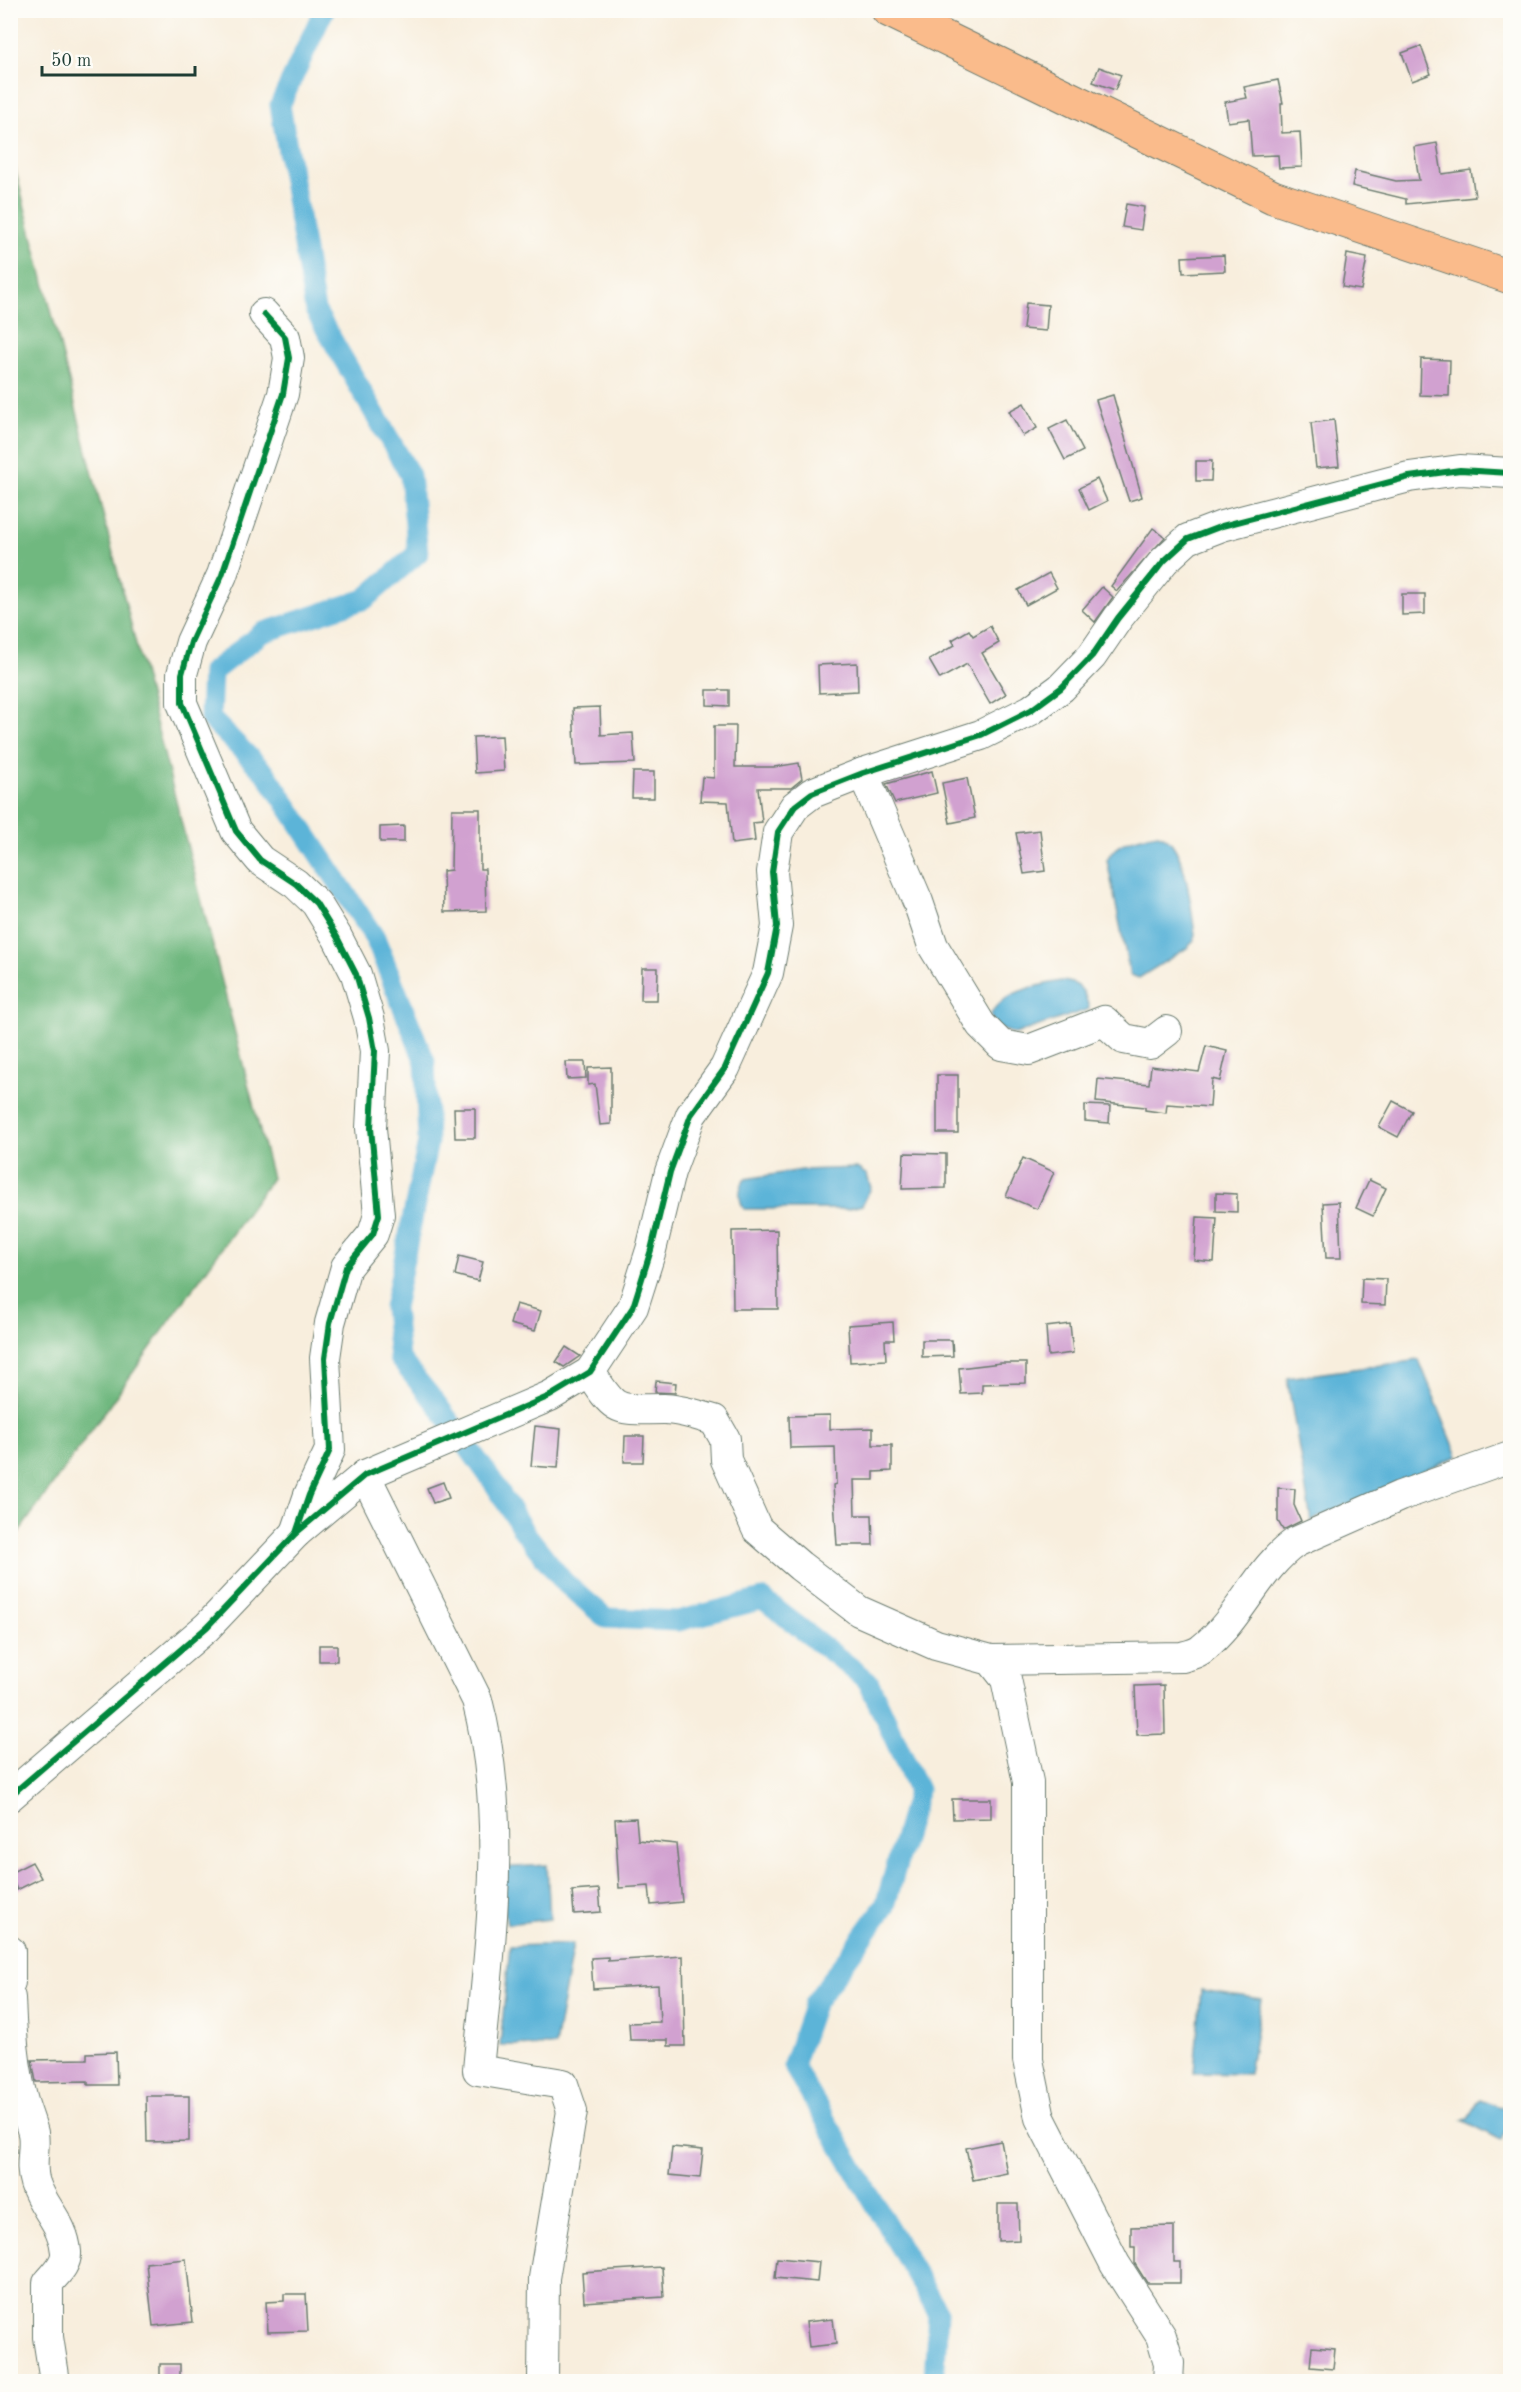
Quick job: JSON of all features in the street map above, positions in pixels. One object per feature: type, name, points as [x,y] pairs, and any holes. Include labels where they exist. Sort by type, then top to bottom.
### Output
[{"type":"highway","points":[[888,10],[1273,197],[1510,277]]},
{"type":"street","points":[[264,314],[285,337],[289,358],[283,394],[222,575],[191,642],[182,674],[182,703],[236,831],[260,860],[296,884],[316,903],[337,937],[356,974],[369,1018],[375,1051],[371,1128],[379,1215],[373,1233],[346,1267],[330,1323],[325,1358],[330,1450],[309,1495],[296,1533]]},
{"type":"street","points":[[10,1796],[207,1627],[296,1533],[365,1475],[550,1395],[590,1372],[633,1307],[651,1250],[670,1173],[691,1115],[725,1068],[768,973],[777,926],[772,872],[778,832],[795,806],[812,793],[863,773],[913,759],[981,735],[1031,710],[1061,688],[1092,656],[1118,618],[1164,561],[1188,539],[1222,526],[1409,477],[1460,470],[1510,473]]},
{"type":"street","points":[[863,773],[918,902],[933,946],[981,1025],[1001,1045],[1029,1050],[1104,1021],[1124,1039],[1150,1044],[1167,1031]]},
{"type":"street","points":[[590,1372],[606,1398],[617,1408],[636,1411],[667,1409],[714,1420],[725,1439],[726,1460],[758,1529],[800,1566],[859,1611],[936,1646],[991,1660],[1182,1657],[1202,1649],[1241,1607],[1281,1552],[1296,1542],[1400,1496],[1510,1457]]},
{"type":"street","points":[[365,1475],[477,1700],[486,1736],[494,1801],[492,1903],[478,2070],[563,2084],[572,2111],[544,2278],[543,2382]]},
{"type":"street","points":[[991,1660],[1006,1679],[1028,1782],[1028,2060],[1040,2118],[1115,2264],[1161,2336],[1169,2363],[1168,2382]]},
{"type":"street","points":[[10,1951],[10,1982]]},
{"type":"street","points":[[10,1998],[20,2086],[33,2135],[31,2162],[35,2183],[47,2207],[58,2222],[66,2256],[61,2268],[48,2283],[48,2337],[55,2382]]},
{"type":"green space","points":[[10,149],[272,1178],[11,1543],[10,1543]]},
{"type":"water","points":[[1158,834],[1167,839],[1181,862],[1186,877],[1195,934],[1194,941],[1187,948],[1139,978],[1130,975],[1107,860],[1122,844]]},
{"type":"water","points":[[1061,981],[1073,983],[1081,989],[1089,1009],[1015,1034],[997,1028],[990,1016],[1002,1001],[1021,991]]},
{"type":"water","points":[[857,1168],[867,1175],[871,1188],[862,1205],[847,1209],[744,1209],[741,1201],[740,1190],[745,1179],[802,1170]]},
{"type":"water","points":[[1419,1360],[1458,1456],[1311,1521],[1287,1378]]},
{"type":"water","points":[[547,1865],[550,1919],[507,1924],[498,1868]]},
{"type":"water","points":[[573,1944],[555,2046],[500,2045],[510,1946]]},
{"type":"water","points":[[1201,1990],[1261,1999],[1249,2074],[1194,2073]]},
{"type":"water","points":[[1480,2099],[1506,2109],[1508,2118],[1501,2140],[1463,2120],[1468,2119]]},
{"type":"building","points":[[1421,46],[1431,74],[1412,81],[1402,53]]},
{"type":"building","points":[[1099,67],[1121,75],[1115,90],[1093,82]]},
{"type":"building","points":[[1278,80],[1283,103],[1281,103],[1282,133],[1300,132],[1302,167],[1279,168],[1278,155],[1252,156],[1249,119],[1228,122],[1225,102],[1247,98],[1244,87]]},
{"type":"building","points":[[1437,143],[1442,174],[1471,170],[1475,197],[1406,204],[1406,199],[1352,186],[1355,171],[1396,181],[1419,180],[1414,147]]},
{"type":"building","points":[[1126,204],[1144,207],[1141,230],[1122,227]]},
{"type":"building","points":[[1347,254],[1367,258],[1361,290],[1342,287]]},
{"type":"building","points":[[1224,255],[1225,271],[1183,273],[1182,257]]},
{"type":"building","points":[[1026,303],[1048,305],[1046,331],[1023,329]]},
{"type":"building","points":[[1421,359],[1450,360],[1449,396],[1420,395]]},
{"type":"building","points":[[1113,395],[1142,497],[1129,501],[1096,400]]},
{"type":"building","points":[[1024,403],[1037,428],[1023,436],[1009,411]]},
{"type":"building","points":[[1067,420],[1083,451],[1065,460],[1049,429]]},
{"type":"building","points":[[1334,420],[1339,466],[1316,468],[1311,423]]},
{"type":"building","points":[[1196,461],[1212,461],[1211,481],[1196,481]]},
{"type":"building","points":[[1097,479],[1107,501],[1089,510],[1079,488]]},
{"type":"building","points":[[1153,528],[1165,537],[1117,591],[1111,586]]},
{"type":"building","points":[[1049,573],[1057,588],[1026,605],[1018,590]]},
{"type":"building","points":[[1102,587],[1113,597],[1095,622],[1082,610]]},
{"type":"building","points":[[1402,594],[1425,594],[1425,614],[1402,615]]},
{"type":"building","points":[[990,626],[999,643],[982,653],[1006,694],[990,704],[967,664],[940,679],[929,660],[955,645],[952,640],[969,630],[973,636]]},
{"type":"building","points":[[857,663],[858,691],[819,693],[818,665]]},
{"type":"building","points":[[707,690],[729,690],[729,706],[707,705]]},
{"type":"building","points":[[600,707],[601,735],[633,733],[635,763],[576,765],[573,708]]},
{"type":"building","points":[[714,726],[736,726],[735,767],[774,767],[799,763],[802,779],[791,788],[758,788],[762,822],[753,823],[755,841],[732,844],[728,802],[700,801],[702,777],[714,778]]},
{"type":"building","points":[[502,736],[504,771],[475,773],[473,737]]},
{"type":"building","points":[[932,771],[937,793],[895,803],[886,784]]},
{"type":"building","points":[[633,772],[654,772],[654,798],[632,798]]},
{"type":"building","points":[[967,778],[975,818],[950,823],[942,783]]},
{"type":"building","points":[[452,809],[480,809],[480,869],[485,869],[486,911],[444,912],[443,871],[451,870]]},
{"type":"building","points":[[404,826],[404,842],[380,842],[380,827]]},
{"type":"building","points":[[1040,830],[1045,871],[1024,874],[1016,833]]},
{"type":"building","points":[[642,968],[658,968],[657,1000],[641,1000]]},
{"type":"building","points":[[1206,1046],[1227,1051],[1220,1081],[1212,1079],[1210,1107],[1167,1104],[1166,1113],[1145,1110],[1145,1107],[1096,1102],[1098,1079],[1149,1084],[1151,1066],[1199,1072]]},
{"type":"building","points":[[566,1062],[585,1062],[586,1078],[567,1079]]},
{"type":"building","points":[[611,1067],[611,1124],[600,1125],[595,1084],[588,1085],[588,1068]]},
{"type":"building","points":[[937,1075],[958,1075],[958,1133],[937,1133]]},
{"type":"building","points":[[1393,1101],[1412,1111],[1398,1137],[1379,1127]]},
{"type":"building","points":[[1085,1105],[1110,1106],[1109,1123],[1085,1121]]},
{"type":"building","points":[[454,1108],[475,1108],[475,1138],[455,1138]]},
{"type":"building","points":[[904,1153],[946,1154],[946,1188],[902,1189]]},
{"type":"building","points":[[1023,1158],[1054,1172],[1037,1209],[1006,1196]]},
{"type":"building","points":[[1369,1180],[1386,1188],[1373,1216],[1356,1208]]},
{"type":"building","points":[[1216,1193],[1237,1194],[1237,1212],[1216,1211]]},
{"type":"building","points":[[1339,1202],[1341,1258],[1326,1258],[1323,1203]]},
{"type":"building","points":[[1197,1217],[1217,1218],[1214,1262],[1194,1260]]},
{"type":"building","points":[[777,1230],[778,1309],[733,1309],[732,1231]]},
{"type":"building","points":[[459,1256],[483,1262],[478,1281],[455,1275]]},
{"type":"building","points":[[1362,1278],[1386,1279],[1385,1305],[1361,1304]]},
{"type":"building","points":[[516,1304],[541,1311],[535,1331],[510,1324]]},
{"type":"building","points":[[893,1322],[894,1340],[885,1340],[886,1360],[850,1362],[848,1325]]},
{"type":"building","points":[[1070,1324],[1073,1353],[1048,1356],[1046,1327]]},
{"type":"building","points":[[922,1340],[952,1340],[953,1356],[922,1357]]},
{"type":"building","points":[[566,1347],[580,1356],[564,1367],[556,1362]]},
{"type":"building","points":[[1001,1363],[1026,1363],[1026,1383],[982,1384],[982,1393],[961,1394],[959,1368]]},
{"type":"building","points":[[656,1381],[676,1383],[675,1393],[655,1392]]},
{"type":"building","points":[[830,1415],[830,1429],[873,1428],[873,1445],[892,1445],[892,1471],[874,1472],[874,1480],[854,1480],[855,1515],[872,1515],[873,1545],[837,1545],[833,1485],[836,1484],[835,1447],[790,1448],[789,1416]]},
{"type":"building","points":[[535,1426],[561,1429],[558,1468],[531,1466]]},
{"type":"building","points":[[625,1436],[644,1436],[643,1462],[624,1462]]},
{"type":"building","points":[[443,1482],[449,1498],[433,1503],[427,1488]]},
{"type":"building","points":[[1278,1488],[1295,1489],[1294,1505],[1301,1521],[1283,1530],[1278,1521]]},
{"type":"building","points":[[319,1645],[337,1645],[337,1661],[319,1661]]},
{"type":"building","points":[[1164,1685],[1165,1734],[1137,1735],[1135,1686]]},
{"type":"building","points":[[952,1799],[991,1799],[991,1818],[953,1819]]},
{"type":"building","points":[[636,1818],[638,1840],[676,1844],[682,1902],[651,1905],[649,1886],[619,1888],[615,1819]]},
{"type":"building","points":[[32,1862],[41,1878],[17,1890],[10,1873]]},
{"type":"building","points":[[599,1889],[601,1912],[574,1914],[572,1891]]},
{"type":"building","points":[[683,1956],[685,2046],[668,2046],[668,2040],[630,2040],[629,2023],[660,2022],[658,1985],[593,1989],[591,1958],[608,1957],[608,1961]]},
{"type":"building","points":[[116,2052],[117,2085],[88,2085],[88,2081],[36,2082],[32,2060],[87,2059],[87,2053]]},
{"type":"building","points":[[146,2096],[189,2096],[189,2141],[147,2142]]},
{"type":"building","points":[[1001,2141],[1007,2173],[973,2180],[966,2148]]},
{"type":"building","points":[[672,2147],[703,2150],[700,2178],[669,2175]]},
{"type":"building","points":[[998,2204],[1018,2204],[1019,2240],[998,2241]]},
{"type":"building","points":[[1174,2226],[1174,2262],[1180,2262],[1180,2283],[1147,2283],[1135,2264],[1135,2247],[1131,2247],[1131,2227]]},
{"type":"building","points":[[777,2258],[819,2262],[817,2282],[775,2278]]},
{"type":"building","points":[[186,2259],[193,2322],[153,2326],[146,2263]]},
{"type":"building","points":[[662,2267],[664,2297],[584,2302],[582,2272]]},
{"type":"building","points":[[284,2294],[306,2294],[308,2331],[268,2332],[266,2302],[284,2301]]},
{"type":"building","points":[[833,2319],[836,2344],[809,2347],[806,2322]]},
{"type":"building","points":[[1312,2347],[1335,2349],[1333,2369],[1310,2367]]},
{"type":"building","points":[[160,2364],[180,2364],[180,2381],[160,2381]]},
{"type":"waterway","points":[[324,10],[280,105],[315,310],[410,475],[418,553],[365,599],[262,633],[212,672],[210,718],[267,775],[375,938],[425,1062],[428,1142],[394,1308],[399,1358],[436,1403],[494,1483],[523,1530],[564,1582],[606,1618],[678,1621],[763,1599],[868,1681],[918,1790],[885,1906],[814,2004],[793,2065],[938,2312],[934,2382]]},
{"type":"cycle path","points":[[264,314],[285,337],[289,358],[283,394],[222,575],[191,642],[182,674],[182,703],[236,831],[260,860],[296,884],[316,903],[337,937],[356,974],[369,1018],[375,1051],[371,1128],[379,1215],[373,1234],[346,1267],[330,1323],[325,1358],[330,1450],[309,1495],[296,1533]]},
{"type":"cycle path","points":[[10,1796],[207,1627],[296,1533],[365,1475],[550,1396],[590,1372],[633,1307],[651,1250],[670,1172],[691,1115],[725,1068],[768,973],[777,926],[772,872],[778,832],[795,806],[812,793],[863,773],[981,735],[1031,710],[1061,688],[1092,656],[1118,618],[1164,561],[1188,539],[1222,526],[1409,477],[1460,470],[1510,473]]}]
